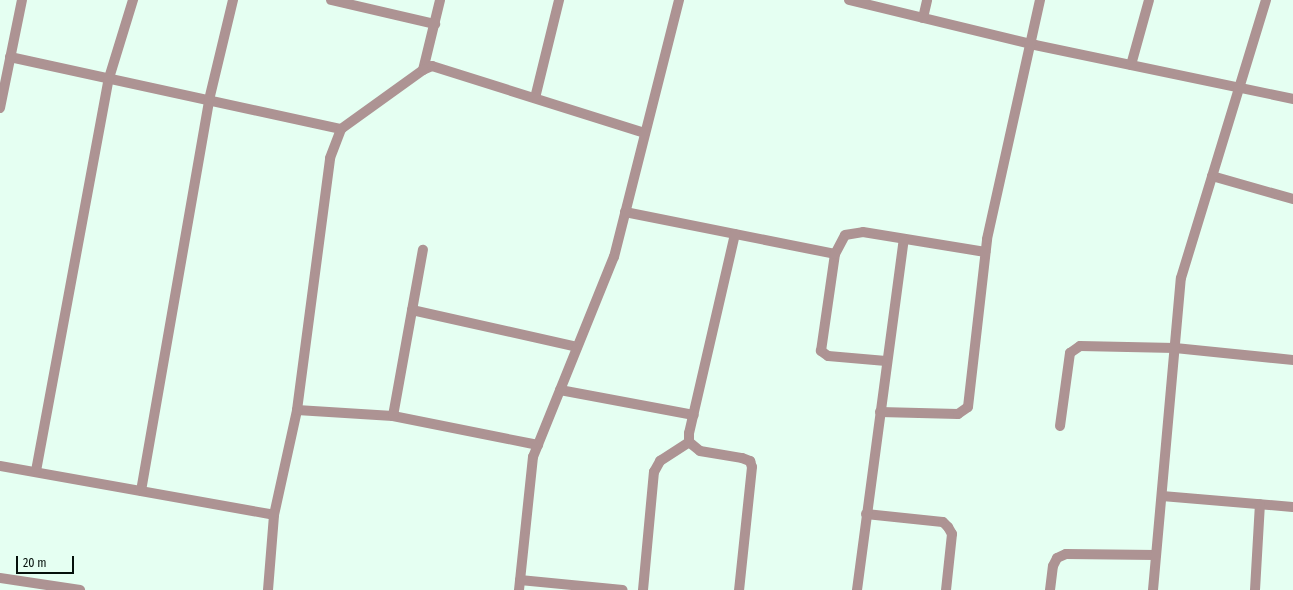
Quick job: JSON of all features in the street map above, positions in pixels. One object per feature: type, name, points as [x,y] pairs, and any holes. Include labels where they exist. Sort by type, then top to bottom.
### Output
[{"type":"street","points":[[0,108],[22,0]]},
{"type":"street","points":[[36,471],[109,78],[133,0]]},
{"type":"street","points":[[141,490],[209,100],[233,0]]},
{"type":"street","points":[[330,0],[435,24]]},
{"type":"street","points":[[423,70],[440,0]]},
{"type":"street","points":[[536,98],[559,0]]},
{"type":"street","points":[[519,590],[533,457],[614,257],[679,0]]},
{"type":"street","points":[[849,0],[1030,44],[1293,99]]},
{"type":"street","points":[[923,18],[927,0]]},
{"type":"street","points":[[880,412],[958,414],[968,407],[985,252],[1040,0]]},
{"type":"street","points":[[1131,65],[1149,0]]},
{"type":"street","points":[[1153,590],[1181,278],[1266,0]]},
{"type":"street","points":[[10,57],[341,129]]},
{"type":"street","points":[[268,590],[274,515],[297,410],[330,158],[341,129],[423,70],[441,67],[645,133]]},
{"type":"street","points":[[1212,176],[1293,199]]},
{"type":"street","points":[[625,212],[835,254]]},
{"type":"street","points":[[886,362],[828,356],[821,351],[835,254],[845,235],[854,232],[985,252]]},
{"type":"street","points":[[643,590],[654,472],[660,461],[689,442],[735,234]]},
{"type":"street","points":[[857,590],[886,362],[904,239]]},
{"type":"street","points":[[393,416],[423,250]]},
{"type":"street","points":[[412,310],[577,347]]},
{"type":"street","points":[[1060,426],[1070,353],[1074,348],[1080,346],[1174,348],[1293,360]]},
{"type":"street","points":[[560,390],[694,415]]},
{"type":"street","points":[[297,410],[393,416],[538,445]]},
{"type":"street","points":[[689,442],[700,451],[742,458],[750,461],[752,467],[738,590]]},
{"type":"street","points":[[0,466],[36,471],[274,515]]},
{"type":"street","points":[[1162,496],[1293,507]]},
{"type":"street","points":[[1255,590],[1260,504]]},
{"type":"street","points":[[866,514],[943,522],[948,526],[952,534],[946,590]]},
{"type":"street","points":[[1050,590],[1053,566],[1057,558],[1066,554],[1156,555]]},
{"type":"street","points":[[0,578],[80,590]]},
{"type":"street","points":[[520,580],[623,590]]}]
